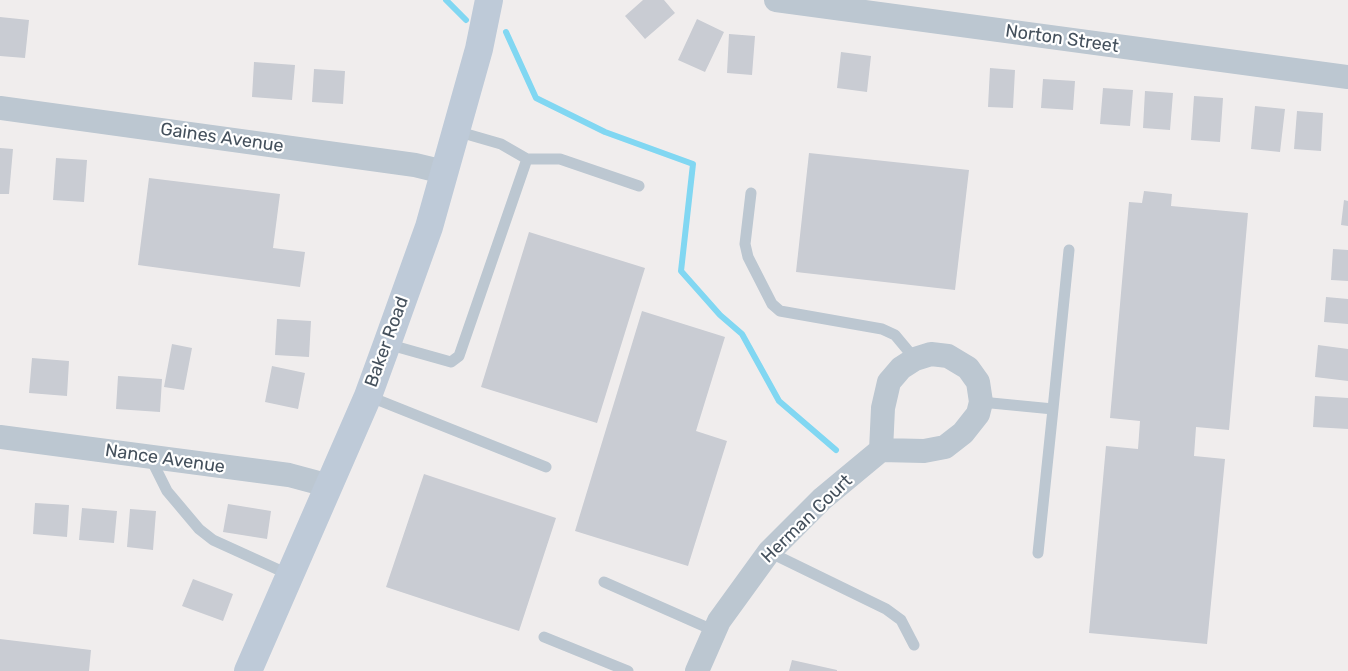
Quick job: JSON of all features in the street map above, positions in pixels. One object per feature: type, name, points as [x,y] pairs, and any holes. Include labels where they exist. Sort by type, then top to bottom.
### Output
[{"type":"street","name":"Baker Road","points":[[248,671],[330,486],[368,396],[387,344],[429,226],[478,49],[489,0]]},
{"type":"street","name":"Norton Street","points":[[776,0],[1348,78]]},
{"type":"street","name":"Gaines Avenue","points":[[0,108],[416,165],[444,172]]},
{"type":"street","points":[[931,354],[948,356],[968,368],[978,382],[981,402],[978,414],[963,433],[945,446],[924,450],[881,450],[883,408],[889,382],[902,368],[915,359],[931,354]]},
{"type":"street","name":"Nance Avenue","points":[[0,437],[289,476],[330,486]]},
{"type":"street","name":"Herman Court","points":[[697,671],[719,621],[769,552],[822,499],[881,450]]},
{"type":"lane","points":[[456,131],[501,144],[527,159],[560,159],[640,186]]},
{"type":"lane","points":[[387,344],[451,362],[459,356],[527,159]]},
{"type":"lane","points":[[751,193],[745,244],[748,257],[772,304],[780,311],[882,330],[895,335],[915,359]]},
{"type":"lane","points":[[1038,553],[1069,250]]},
{"type":"lane","points":[[368,396],[546,467]]},
{"type":"lane","points":[[981,402],[1054,409]]},
{"type":"lane","points":[[150,457],[167,491],[199,529],[213,540],[290,575]]},
{"type":"lane","points":[[769,552],[886,609],[902,620],[914,645]]},
{"type":"lane","points":[[604,582],[715,631]]},
{"type":"lane","points":[[544,637],[628,671]]},
{"type":"building","points":[[643,0],[664,0],[675,13],[645,39],[625,16]]},
{"type":"building","points":[[0,17],[29,20],[25,58],[0,56]]},
{"type":"building","points":[[697,19],[724,32],[705,72],[678,60]]},
{"type":"building","points":[[729,34],[755,36],[752,75],[727,73]]},
{"type":"building","points":[[841,52],[871,56],[867,92],[837,88]]},
{"type":"building","points":[[254,62],[295,65],[292,100],[252,97]]},
{"type":"building","points":[[990,68],[1015,70],[1013,108],[988,107]]},
{"type":"building","points":[[314,69],[345,71],[343,104],[312,102]]},
{"type":"building","points":[[1043,79],[1075,81],[1073,110],[1041,108]]},
{"type":"building","points":[[1103,88],[1133,90],[1130,126],[1100,124]]},
{"type":"building","points":[[1145,91],[1173,93],[1170,130],[1143,128]]},
{"type":"building","points":[[1194,96],[1223,98],[1220,142],[1191,140]]},
{"type":"building","points":[[1255,106],[1285,109],[1280,152],[1251,149]]},
{"type":"building","points":[[1297,111],[1323,113],[1321,151],[1294,149]]},
{"type":"building","points":[[0,148],[13,149],[9,194],[0,194]]},
{"type":"building","points":[[809,153],[969,170],[955,290],[796,272]]},
{"type":"building","points":[[56,158],[87,160],[84,202],[53,200]]},
{"type":"building","points":[[149,178],[280,194],[273,248],[305,252],[300,287],[138,265]]},
{"type":"building","points":[[1144,191],[1172,194],[1171,206],[1248,213],[1229,430],[1196,427],[1194,456],[1225,459],[1207,644],[1089,633],[1106,446],[1138,449],[1140,421],[1110,418],[1129,202],[1142,203]]},
{"type":"building","points":[[1344,200],[1348,201],[1348,226],[1341,225]]},
{"type":"building","points":[[529,232],[645,268],[597,423],[481,387]]},
{"type":"building","points":[[1333,249],[1348,250],[1348,281],[1331,280]]},
{"type":"building","points":[[1326,297],[1348,299],[1348,324],[1324,322]]},
{"type":"building","points":[[642,311],[725,337],[696,431],[727,441],[688,566],[575,531]]},
{"type":"building","points":[[277,319],[311,321],[309,357],[275,355]]},
{"type":"building","points":[[172,344],[192,348],[184,390],[164,387]]},
{"type":"building","points":[[1318,345],[1348,349],[1348,381],[1315,377]]},
{"type":"building","points":[[32,358],[69,361],[67,396],[29,393]]},
{"type":"building","points":[[272,366],[305,373],[298,409],[265,402]]},
{"type":"building","points":[[118,376],[162,379],[160,412],[116,409]]},
{"type":"building","points":[[1315,396],[1348,398],[1348,429],[1313,427]]},
{"type":"building","points":[[424,474],[556,518],[519,631],[386,587]]},
{"type":"building","points":[[35,503],[69,505],[67,537],[33,534]]},
{"type":"building","points":[[228,504],[271,511],[267,539],[223,532]]},
{"type":"building","points":[[82,508],[117,511],[114,543],[79,540]]},
{"type":"building","points":[[130,509],[156,511],[153,550],[127,547]]},
{"type":"building","points":[[193,579],[233,594],[223,621],[182,606]]},
{"type":"building","points":[[0,639],[91,650],[89,671],[0,671]]},
{"type":"building","points":[[792,660],[837,670],[837,671],[789,671]]},
{"type":"waterway","points":[[446,0],[466,20]]},
{"type":"waterway","points":[[506,32],[536,98],[605,132],[693,164],[681,271],[720,315],[742,334],[779,401],[836,450]]}]
